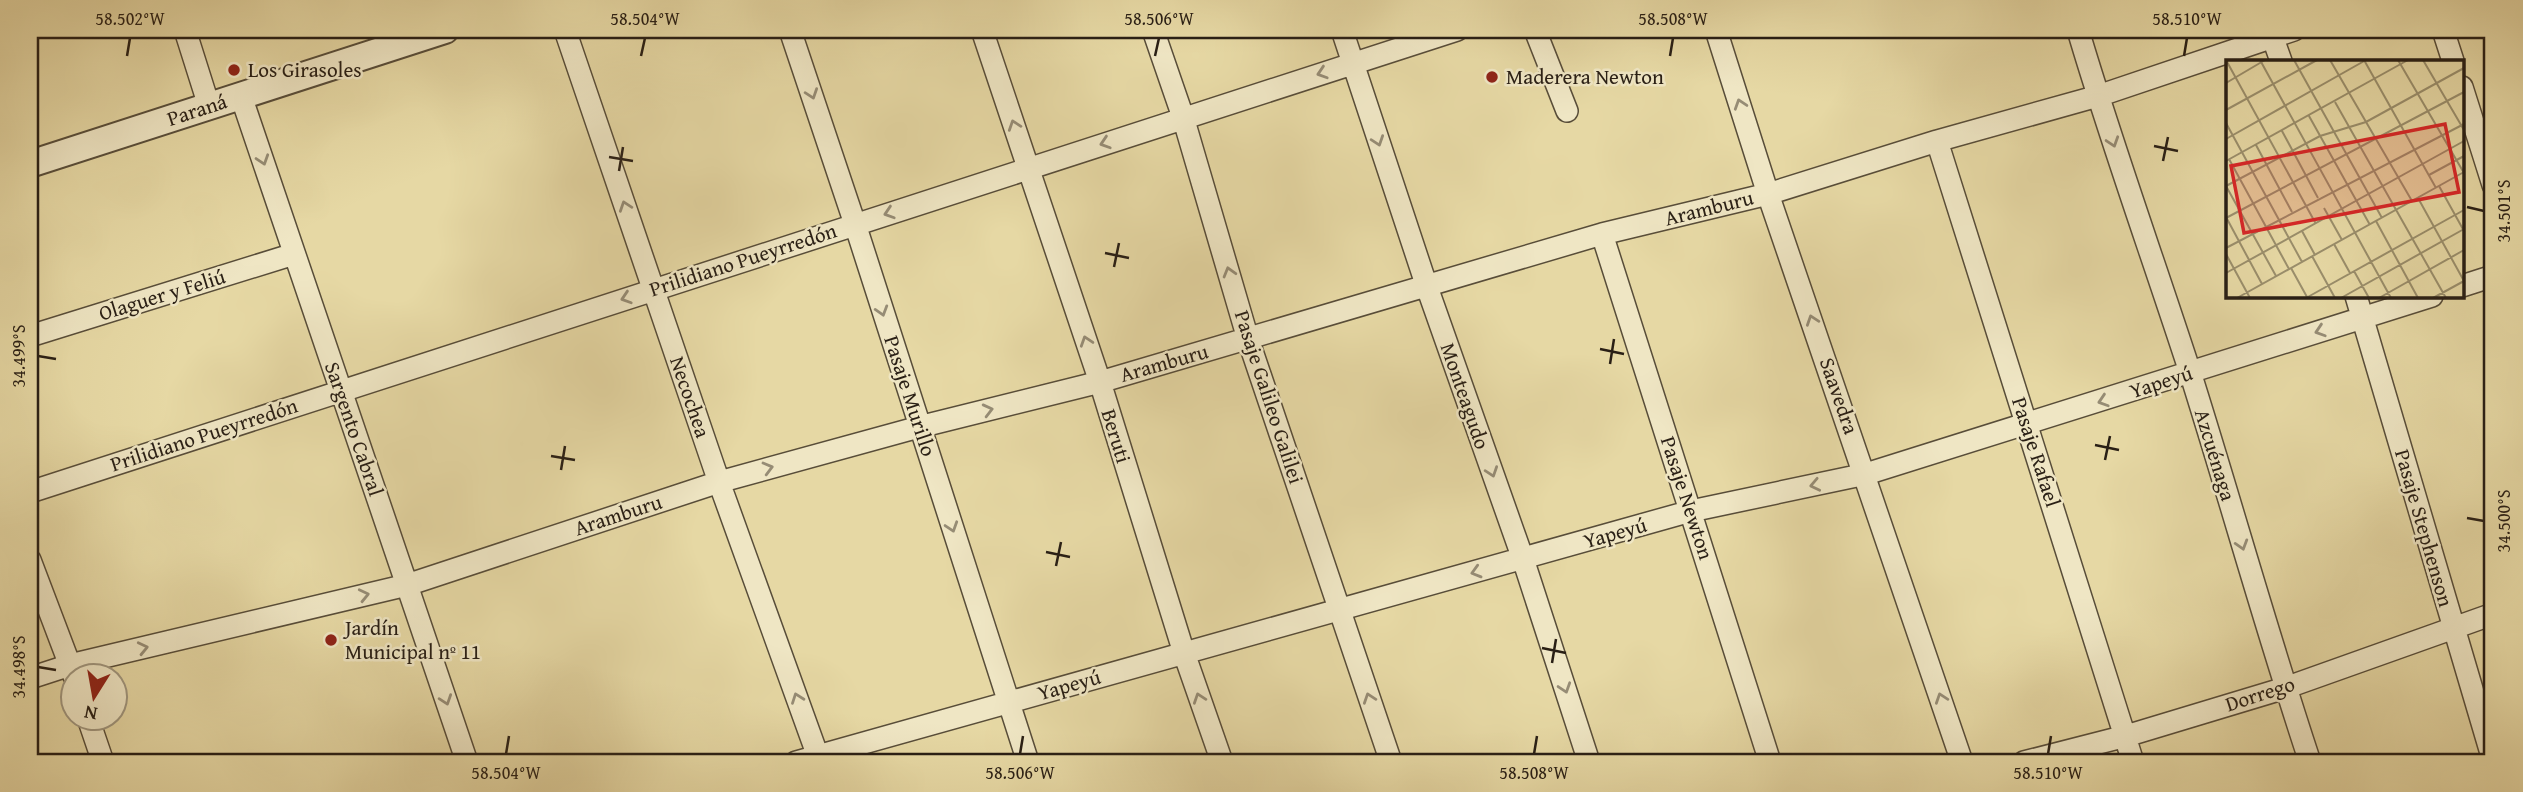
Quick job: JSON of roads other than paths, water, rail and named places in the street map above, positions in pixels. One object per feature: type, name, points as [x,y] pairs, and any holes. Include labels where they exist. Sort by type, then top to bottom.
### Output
[{"type":"street","points":[[186,30],[209,106]]},
{"type":"street","name":"Paraná","points":[[30,164],[445,30]]},
{"type":"street","name":"Necochea","points":[[565,30],[719,482],[818,759]]},
{"type":"street","name":"Pasaje Murillo","points":[[790,30],[1028,762]]},
{"type":"street","name":"Beruti","points":[[982,30],[1100,382],[1184,653],[1222,762]]},
{"type":"street","name":"Pasaje Galileo Galilei","points":[[1153,30],[1183,117],[1248,338],[1391,762]]},
{"type":"street","name":"Monteagudo","points":[[1342,30],[1427,287],[1523,559],[1589,762]]},
{"type":"street","name":"Prilidiano Pueyrredón","points":[[30,492],[1457,30]]},
{"type":"street","points":[[1535,30],[1567,111]]},
{"type":"street","name":"Saavedra","points":[[1716,30],[1768,194],[1866,474],[1962,762]]},
{"type":"street","name":"Azcuénaga","points":[[2078,30],[2190,373],[2310,762]]},
{"type":"street","name":"Aramburu","points":[[107,662],[407,585],[719,482],[919,427],[1100,382],[1602,234],[1768,194],[1937,141],[2098,96],[2272,33],[2294,30]]},
{"type":"street","points":[[2443,30],[2453,60]]},
{"type":"street","points":[[2272,33],[2281,60]]},
{"type":"street","points":[[2464,93],[2493,185]]},
{"type":"street","name":"Sargento Cabral","points":[[241,96],[467,762]]},
{"type":"street","name":"Pasaje Rafael","points":[[1937,141],[2133,762]]},
{"type":"street","name":"Pasaje Newton","points":[[1602,234],[1770,762]]},
{"type":"street","name":"Olaguer y Feliú","points":[[30,336],[294,254]]},
{"type":"street","points":[[2464,285],[2493,276]]},
{"type":"street","name":"Pasaje Stephenson","points":[[2357,298],[2493,760]]},
{"type":"street","name":"Yapeyú","points":[[796,762],[818,759],[1009,702],[1691,511],[1866,474],[2426,298]]},
{"type":"street","points":[[30,560],[69,662]]},
{"type":"street","name":"Dorrego","points":[[2024,762],[2126,736],[2285,688],[2453,626],[2493,614]]},
{"type":"street","name":"Aramburu","points":[[30,678],[60,673]]},
{"type":"street","points":[[93,732],[103,762]]},
{"type":"place","name":"Los Girasoles","points":[[234,70]]},
{"type":"place","name":"Maderera Newton","points":[[1492,77]]},
{"type":"place","name":"Jardín Municipal nº 11","points":[[331,640]]}]
